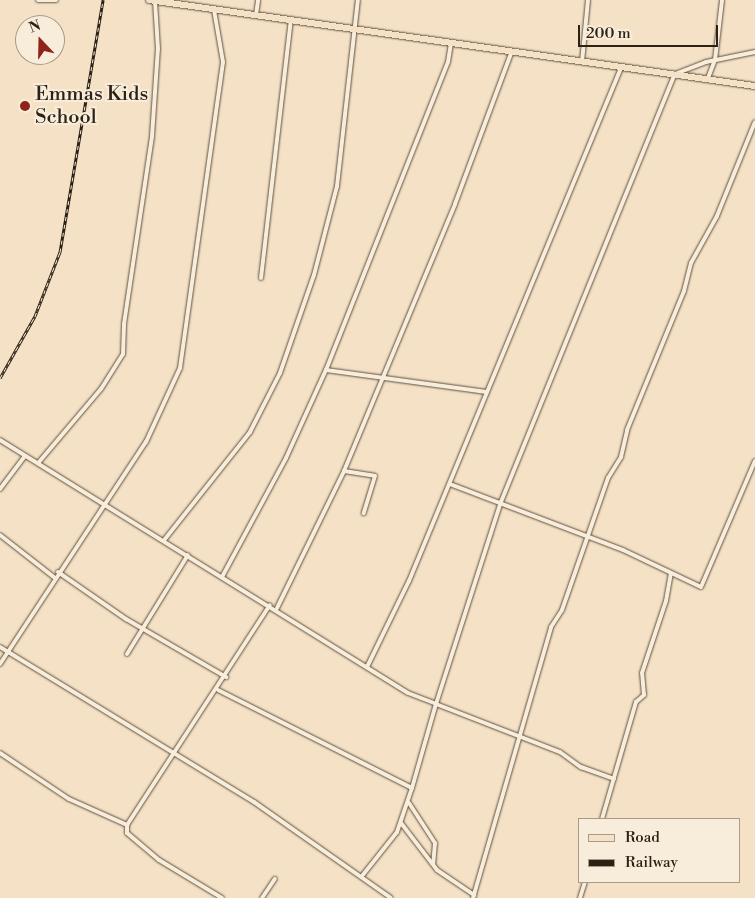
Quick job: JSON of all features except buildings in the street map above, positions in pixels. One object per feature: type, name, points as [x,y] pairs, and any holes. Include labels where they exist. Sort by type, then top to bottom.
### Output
[{"type":"main road","points":[[152,0],[355,31],[512,51],[755,86]]},
{"type":"street","points":[[38,0],[56,0]]},
{"type":"street","points":[[39,462],[97,395],[123,354],[124,324],[136,267],[152,136],[158,33],[152,0]]},
{"type":"street","points":[[256,16],[258,0]]},
{"type":"street","points":[[165,539],[250,432],[280,373],[314,275],[337,186],[358,0]]},
{"type":"street","points":[[582,62],[588,0]]},
{"type":"street","points":[[708,78],[715,60],[722,0]]},
{"type":"street","points":[[0,664],[58,572],[151,433],[180,368],[223,62],[214,10]]},
{"type":"street","points":[[261,278],[291,20]]},
{"type":"street","points":[[222,577],[275,481],[326,370],[448,62],[451,43]]},
{"type":"street","points":[[277,608],[344,471],[379,380],[455,204],[512,51]]},
{"type":"street","points":[[362,876],[401,822],[409,803],[436,704],[501,502],[675,74],[715,60],[755,52]]},
{"type":"street","points":[[367,667],[450,484],[621,68]]},
{"type":"street","points":[[401,822],[433,864],[473,897],[521,738],[551,627],[562,610],[584,537],[621,457],[627,430],[684,291],[691,263],[716,216],[755,122]]},
{"type":"street","points":[[326,370],[379,380],[487,392]]},
{"type":"street","points":[[0,440],[165,539],[222,577],[277,608],[408,693],[521,738],[614,779]]},
{"type":"street","points":[[0,489],[26,456]]},
{"type":"street","points":[[450,484],[501,502],[700,587],[705,585],[755,461]]},
{"type":"street","points":[[344,471],[375,476],[364,514]]},
{"type":"street","points":[[0,535],[55,578]]},
{"type":"street","points":[[127,654],[188,556]]},
{"type":"street","points":[[58,572],[143,628],[226,677]]},
{"type":"street","points":[[602,818],[636,702],[645,692],[642,673],[666,601],[670,574]]},
{"type":"street","points":[[222,898],[159,860],[127,833],[127,825],[218,690],[270,604]]},
{"type":"street","points":[[0,647],[101,705],[362,876],[391,898]]},
{"type":"street","points":[[218,690],[412,788]]},
{"type":"street","points":[[0,753],[69,799],[127,825]]},
{"type":"street","points":[[409,803],[435,843],[433,864]]},
{"type":"street","points":[[262,898],[275,879]]},
{"type":"street","points":[[580,898],[585,883]]},
{"type":"railway","points":[[0,378],[35,316],[60,252],[103,0]]},
{"type":"place","name":"Emmas Kids School","points":[[25,106]]}]
